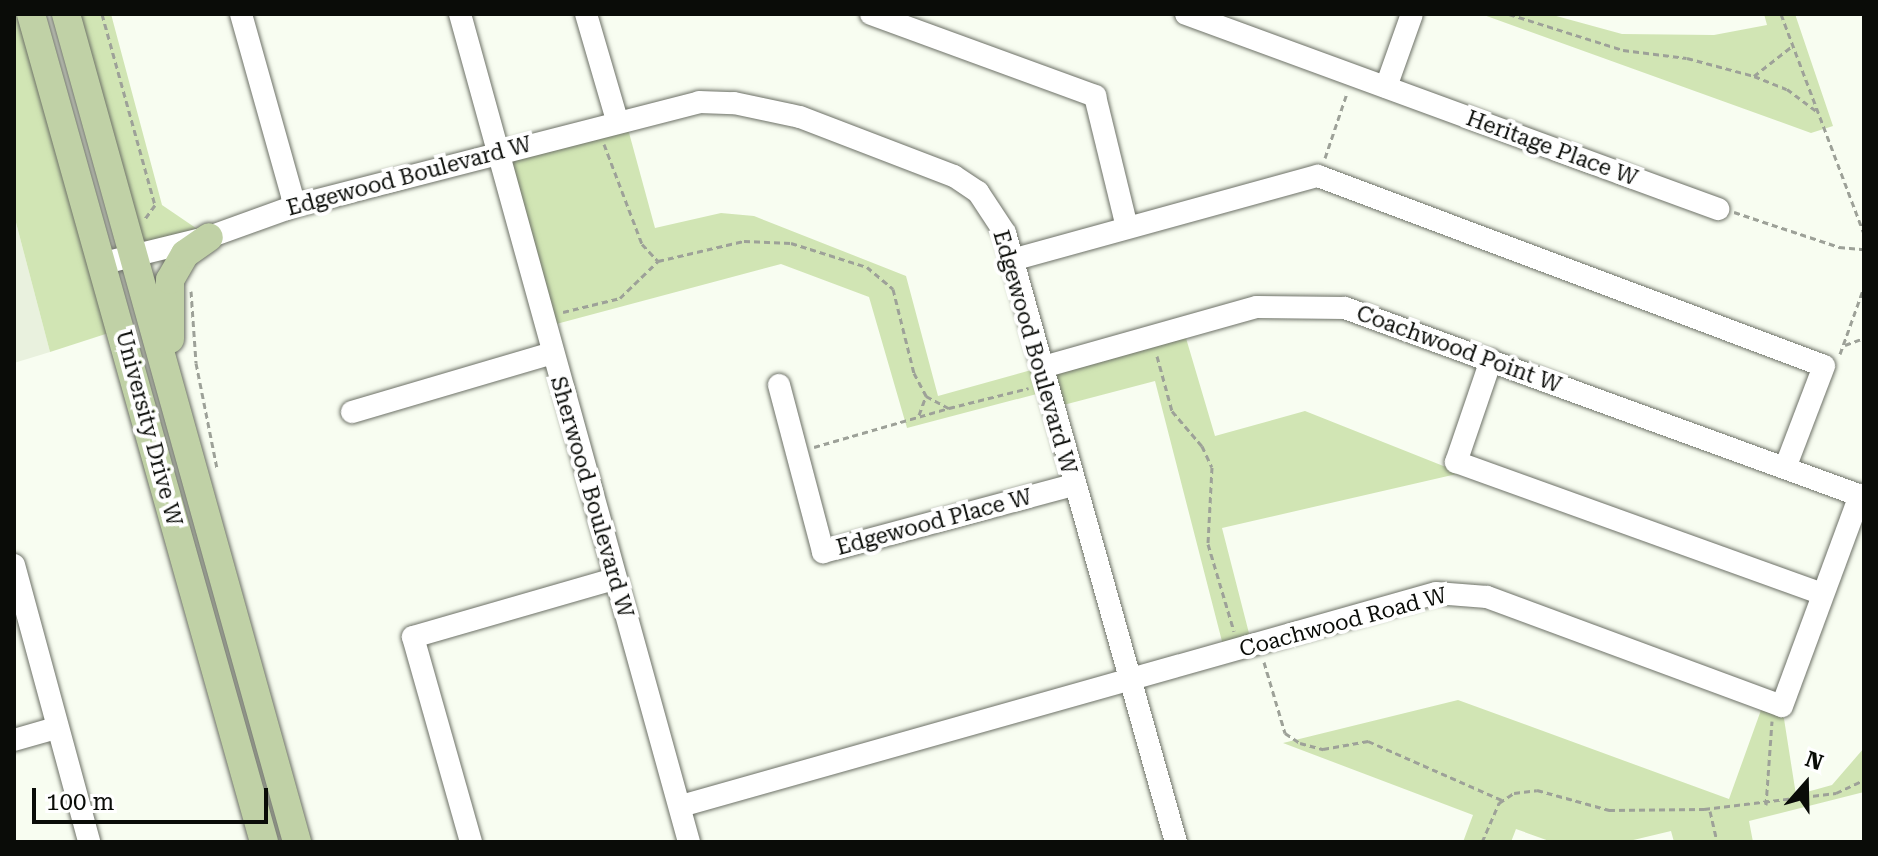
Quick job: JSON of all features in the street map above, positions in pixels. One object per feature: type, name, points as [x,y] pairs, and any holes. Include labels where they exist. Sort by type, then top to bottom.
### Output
[{"type":"main road","name":"University Drive W","points":[[31,14],[104,263],[264,842]]},
{"type":"main road","name":"University Drive W","points":[[66,14],[143,253],[173,387],[297,842]]},
{"type":"main road","points":[[173,387],[170,280],[185,254],[209,237]]},
{"type":"street","points":[[241,14],[295,206]]},
{"type":"street","name":"Sherwood Boulevard W","points":[[460,14],[689,842]]},
{"type":"street","points":[[586,14],[607,122]]},
{"type":"street","points":[[871,14],[1095,96],[1127,227]]},
{"type":"street","name":"Heritage Place W","points":[[1186,14],[1718,209]]},
{"type":"street","points":[[1386,87],[1412,14]]},
{"type":"street","name":"Edgewood Boulevard W","points":[[104,263],[209,237],[295,206],[607,122],[699,102],[734,103],[800,117],[954,176],[994,211],[1012,260],[1176,842]]},
{"type":"street","points":[[1012,260],[1318,176],[1824,366],[1785,468]]},
{"type":"street","name":"Coachwood Point W","points":[[1045,375],[1152,336],[1257,307],[1318,304],[1372,316],[1862,496]]},
{"type":"street","points":[[352,412],[552,353]]},
{"type":"street","points":[[1491,360],[1456,462],[1822,594]]},
{"type":"street","name":"Edgewood Place W","points":[[779,385],[823,552],[1073,485]]},
{"type":"street","points":[[1773,702],[1782,706],[1822,594],[1862,496]]},
{"type":"street","points":[[14,565],[89,842]]},
{"type":"street","points":[[471,842],[413,637],[614,579]]},
{"type":"street","name":"Coachwood Road W","points":[[681,806],[1436,593],[1463,592],[1773,702]]},
{"type":"street","points":[[14,740],[56,728]]},
{"type":"path","points":[[102,14],[155,205],[145,219],[143,253]]},
{"type":"path","points":[[1509,14],[1623,50],[1687,58],[1754,76],[1787,89],[1817,113]]},
{"type":"path","points":[[1781,14],[1864,234]]},
{"type":"path","points":[[1754,76],[1791,47]]},
{"type":"path","points":[[1318,176],[1352,75]]},
{"type":"path","points":[[607,122],[642,244],[658,261]]},
{"type":"path","points":[[1718,209],[1839,247],[1864,249]]},
{"type":"path","points":[[542,317],[620,298],[658,261],[744,241],[791,243],[867,267],[893,289],[914,373],[926,396],[949,408]]},
{"type":"path","points":[[170,280],[193,294],[196,363],[217,469]]},
{"type":"path","points":[[1824,366],[1839,356],[1864,287]]},
{"type":"path","points":[[1152,336],[1172,411],[1202,446],[1212,467],[1215,486],[1208,544],[1285,733],[1300,743],[1323,749],[1368,741],[1503,800],[1537,790],[1609,810],[1766,805],[1836,793],[1864,780]]},
{"type":"path","points":[[1843,345],[1864,338]]},
{"type":"path","points":[[796,452],[949,408],[1045,375]]},
{"type":"path","points":[[919,417],[926,396]]},
{"type":"path","points":[[1766,805],[1773,702]]},
{"type":"path","points":[[1482,842],[1503,800]]},
{"type":"path","points":[[1710,809],[1717,842]]},
{"type":"shaded area","points":[[14,215],[50,352],[14,363]]},
{"type":"green space","points":[[14,14],[24,14],[121,329],[50,352],[14,215]]},
{"type":"green space","points":[[66,14],[111,14],[162,205],[209,237],[135,255]]},
{"type":"green space","points":[[1481,14],[1549,14],[1622,34],[1714,35],[1767,25],[1764,14],[1795,14],[1833,126],[1811,133]]},
{"type":"green space","points":[[625,118],[655,228],[721,213],[754,216],[906,276],[938,396],[1183,328],[1215,436],[1305,411],[1461,473],[1222,528],[1252,645],[1225,653],[1155,381],[1052,408],[1048,391],[907,428],[869,297],[781,264],[545,327],[497,152]]},
{"type":"green space","points":[[1765,699],[1782,706],[1796,795],[1832,785],[1864,748],[1864,792],[1749,821],[1753,842],[1674,842],[1671,831],[1625,842],[1552,842],[1516,829],[1511,842],[1463,842],[1473,815],[1283,743],[1458,700],[1729,799]]}]
